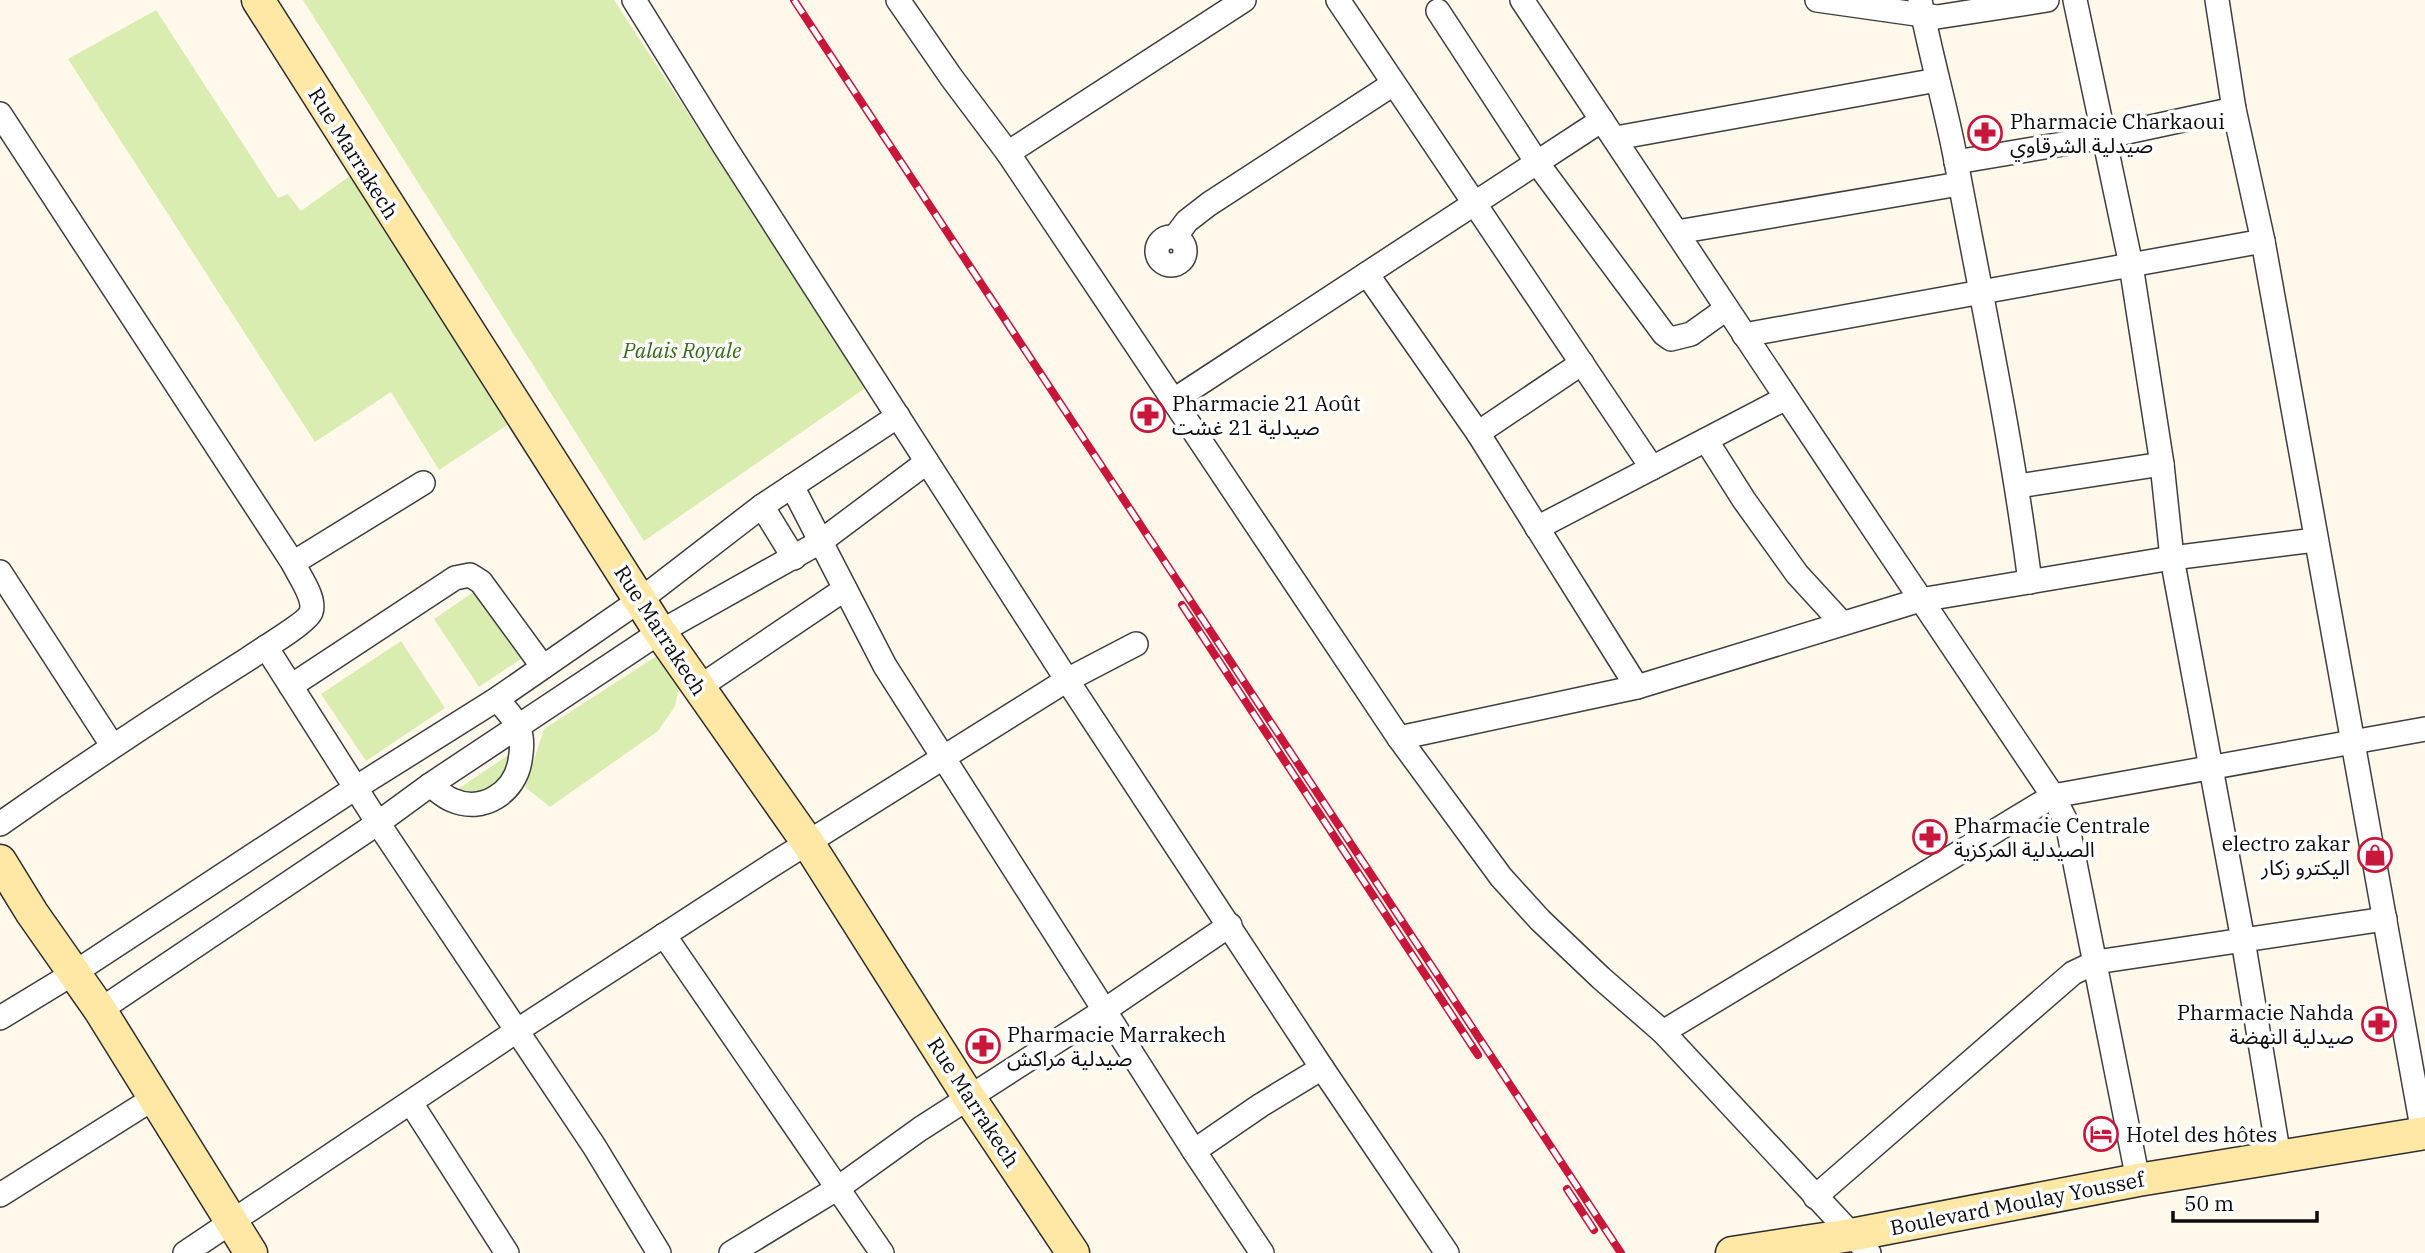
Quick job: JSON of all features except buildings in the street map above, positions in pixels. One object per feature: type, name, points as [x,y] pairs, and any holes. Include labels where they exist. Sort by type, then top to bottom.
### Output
[{"type":"street","name":"Rue Marrakech","points":[[258,0],[660,632],[808,843],[970,1099],[1073,1253]]},
{"type":"street","points":[[634,0],[725,147],[1067,680],[1447,1253]]},
{"type":"street","points":[[898,0],[951,78],[1008,153],[1399,738],[1500,877],[1580,959],[1663,1032],[1860,1244]]},
{"type":"street","points":[[1008,153],[1244,0]]},
{"type":"street","points":[[1338,0],[1652,468]]},
{"type":"street","points":[[1522,0],[2053,796],[2067,822],[2138,1180]]},
{"type":"street","points":[[1817,0],[1921,7],[1937,17],[2048,0]]},
{"type":"street","points":[[2075,0],[2131,265],[2162,464],[2172,558],[2243,940],[2279,1157]]},
{"type":"street","points":[[2217,0],[2234,109],[2263,241],[2424,1133]]},
{"type":"street","points":[[1921,7],[1982,290],[2018,486],[2030,582]]},
{"type":"street","points":[[1438,11],[1538,164],[1664,334],[1671,339],[1691,334],[1726,309]]},
{"type":"street","points":[[1174,400],[1538,164],[1609,129],[1937,80]]},
{"type":"street","points":[[1175,237],[1187,221],[1209,204],[1393,84]]},
{"type":"street","points":[[1677,232],[1958,173],[2234,109]]},
{"type":"street","points":[[0,114],[293,564],[311,600],[312,610],[308,618],[112,745],[0,824]]},
{"type":"street","points":[[1744,335],[2263,241]]},
{"type":"street","points":[[1367,274],[1479,433],[1636,687]]},
{"type":"street","points":[[1479,433],[1581,363]]},
{"type":"street","points":[[1537,528],[1786,398]]},
{"type":"street","points":[[0,1018],[74,974],[497,699],[640,600],[762,506],[898,416]]},
{"type":"street","points":[[1706,440],[1797,574],[1841,622]]},
{"type":"street","points":[[100,1010],[660,632],[820,541],[927,462]]},
{"type":"street","points":[[2018,486],[2162,464]]},
{"type":"street","points":[[293,564],[423,483]]},
{"type":"street","points":[[792,486],[885,666],[1262,1253]]},
{"type":"street","points":[[762,506],[794,558]]},
{"type":"street","points":[[1399,738],[1636,687],[1841,622],[1920,600],[2172,558],[2315,540]]},
{"type":"street","points":[[0,572],[112,745]]},
{"type":"street","points":[[291,686],[455,578],[470,575],[481,582],[543,667]]},
{"type":"street","points":[[698,688],[845,589]]},
{"type":"street","points":[[185,1253],[664,934],[1067,680],[1136,644]]},
{"type":"street","points":[[266,646],[378,823],[594,1146],[659,1253]]},
{"type":"street","points":[[430,785],[454,802],[471,804],[485,803],[510,788],[517,776],[523,745],[519,727],[497,699]]},
{"type":"street","points":[[1663,1032],[2053,796],[2425,729]]},
{"type":"street","points":[[0,862],[32,914],[100,1010],[251,1253]]},
{"type":"street","points":[[1815,1197],[2073,973],[2096,962],[2385,919]]},
{"type":"street","points":[[731,1253],[838,1188],[920,1129],[970,1099],[1230,925]]},
{"type":"street","points":[[664,934],[882,1253]]},
{"type":"street","points":[[1194,1150],[1322,1068]]},
{"type":"street","points":[[0,1195],[154,1098]]},
{"type":"street","points":[[411,1103],[507,1253]]},
{"type":"street","name":"Boulevard Moulay Youssef","points":[[1732,1253],[1860,1244],[2138,1180],[2424,1133]]},
{"type":"green space","name":"Palais Royale","points":[[303,0],[614,0],[867,387],[644,541]]},
{"type":"green space","points":[[156,10],[278,198],[288,194],[301,211],[351,175],[512,422],[439,470],[391,392],[315,442],[68,59]]},
{"type":"green space","points":[[478,589],[524,657],[479,687],[434,619]]},
{"type":"green space","points":[[401,641],[445,708],[366,761],[321,694]]},
{"type":"green space","points":[[667,655],[680,682],[675,706],[658,731],[550,807],[525,787],[544,729],[655,657]]},
{"type":"green space","points":[[510,754],[512,767],[491,792],[467,794],[458,789]]},
{"type":"railway","points":[[794,0],[1621,1253]]},
{"type":"railway","points":[[1182,605],[1478,1055]]},
{"type":"railway","points":[[1567,1189],[1594,1230]]},
{"type":"place","name":"Pharmacie Charkaoui صيدلية الشرقاوي","points":[[1985,133]]},
{"type":"place","name":"Pharmacie 21 Août صيدلية 21 غشت","points":[[1148,415]]},
{"type":"place","name":"Pharmacie Centrale الصيدلية المركزية","points":[[1930,837]]},
{"type":"place","name":"electro zakar اليكترو زكار","points":[[2375,855]]},
{"type":"place","name":"Pharmacie Nahda صيدلية النهضة","points":[[2379,1024]]},
{"type":"place","name":"Pharmacie Marrakech صيدلية مراكش","points":[[983,1046]]},
{"type":"place","name":"Hotel des hôtes","points":[[2101,1134]]}]
